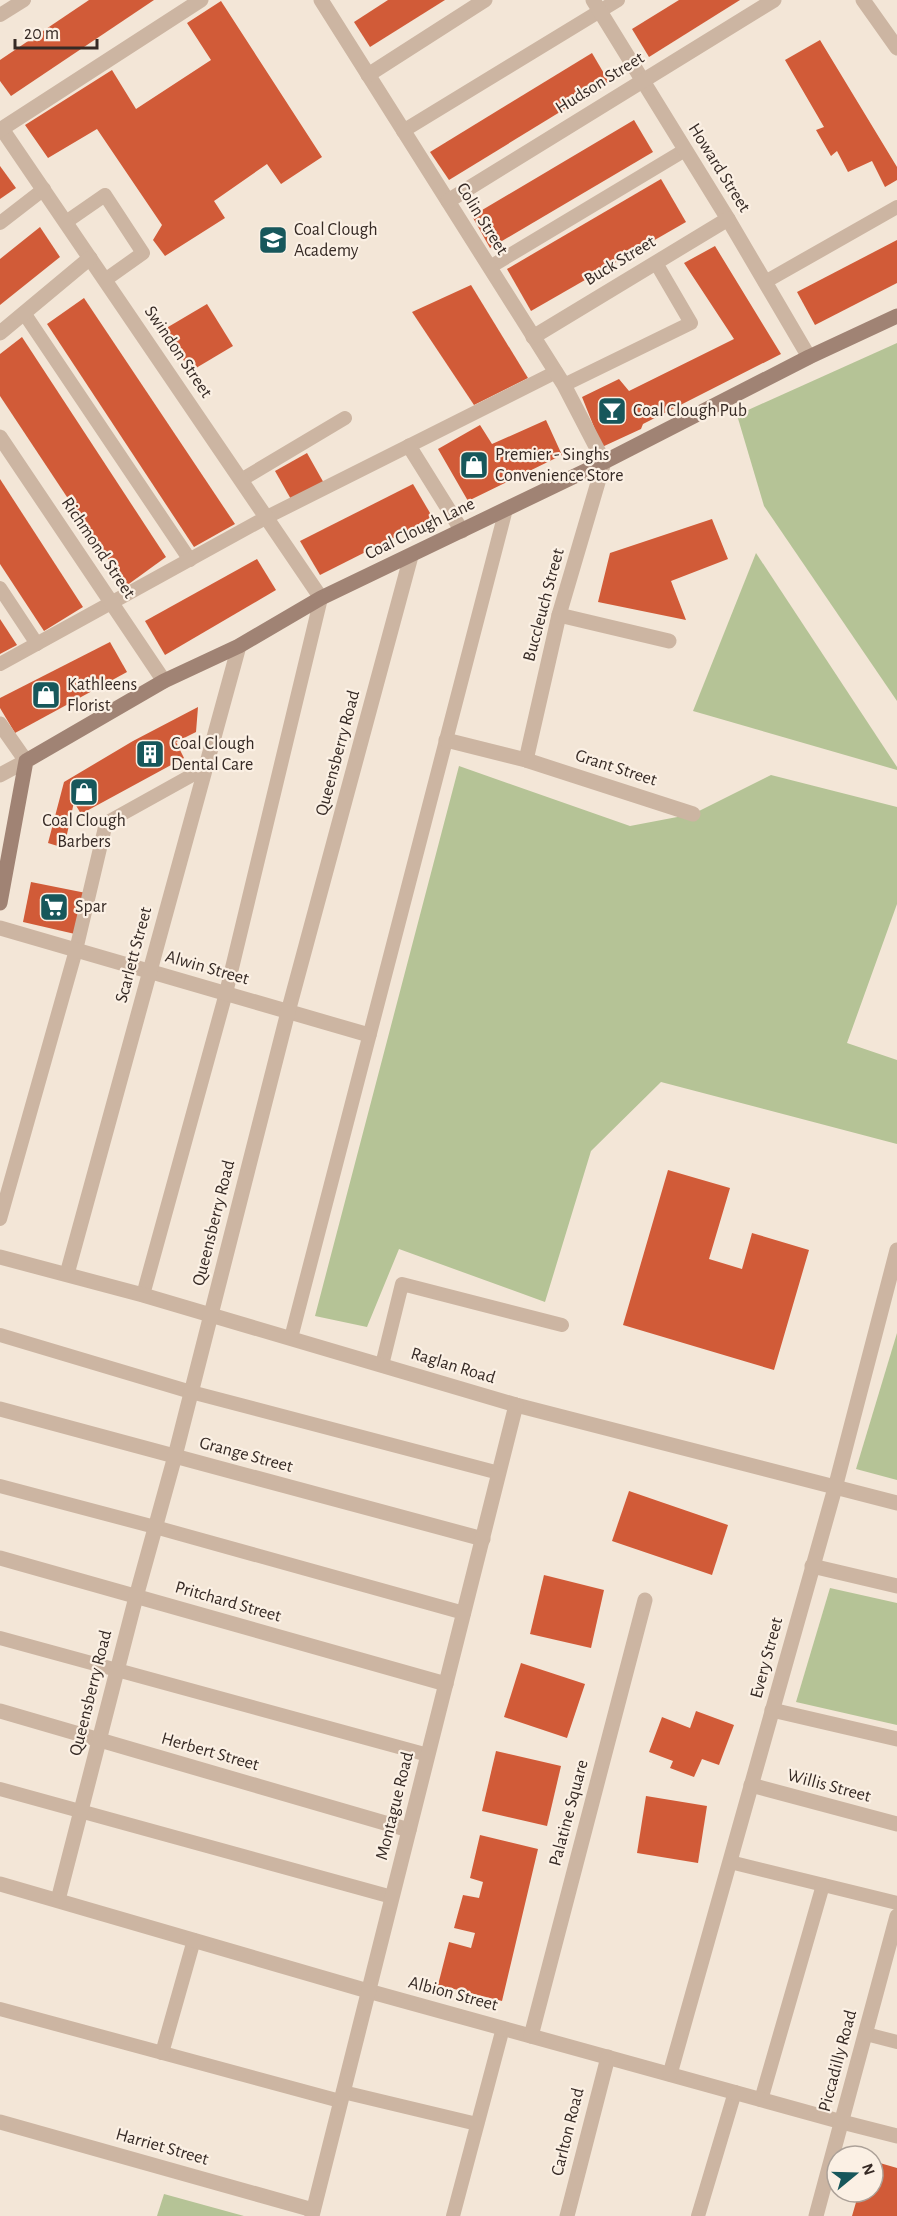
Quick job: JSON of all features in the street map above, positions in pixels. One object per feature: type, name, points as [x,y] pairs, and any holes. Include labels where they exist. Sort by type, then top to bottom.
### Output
[{"type":"main road","name":"Coal Clough Lane","points":[[26,761],[165,681],[239,646],[321,598],[604,462],[809,357],[897,316]]},
{"type":"main road","points":[[1,897],[26,761]]},
{"type":"street","points":[[1,128],[201,0]]},
{"type":"street","points":[[368,75],[485,0]]},
{"type":"street","name":"Hudson Street","points":[[447,201],[774,0]]},
{"type":"street","points":[[863,0],[897,48]]},
{"type":"street","name":"Colin Street","points":[[327,2],[368,75],[560,378],[604,462]]},
{"type":"street","name":"Howard Street","points":[[596,6],[728,219],[809,357]]},
{"type":"street","name":"Swindon Street","points":[[1,128],[321,598]]},
{"type":"street","name":"Buck Street","points":[[533,337],[728,219]]},
{"type":"street","points":[[0,333],[90,258]]},
{"type":"street","name":"Richmond Street","points":[[0,436],[165,681]]},
{"type":"street","points":[[409,446],[462,531]]},
{"type":"street","name":"Buccleuch Street","points":[[526,760],[559,615],[604,462]]},
{"type":"street","name":"Queensberry Road","points":[[58,1900],[175,1456],[288,1012],[411,556]]},
{"type":"street","points":[[559,615],[669,641]]},
{"type":"street","name":"Scarlett Street","points":[[67,1274],[239,646]]},
{"type":"street","points":[[0,724],[26,761]]},
{"type":"street","name":"Grant Street","points":[[446,740],[526,760],[693,814]]},
{"type":"street","name":"Coal Clough Lane","points":[[0,775],[26,761]]},
{"type":"street","name":"Alwin Street","points":[[0,928],[369,1035]]},
{"type":"street","name":"Every Street","points":[[670,2074],[834,1488],[897,1250]]},
{"type":"street","name":"Raglan Road","points":[[0,1257],[143,1295],[516,1405],[897,1503]]},
{"type":"street","name":"Montague Road","points":[[312,2213],[516,1405]]},
{"type":"street","name":"Grange Street","points":[[0,1409],[483,1539]]},
{"type":"street","name":"Pritchard Street","points":[[0,1558],[446,1684]]},
{"type":"street","points":[[812,1566],[897,1586]]},
{"type":"street","name":"Palatine Square","points":[[531,2036],[645,1600]]},
{"type":"street","points":[[772,1710],[897,1739]]},
{"type":"street","name":"Herbert Street","points":[[0,1711],[409,1830]]},
{"type":"street","name":"Willis Street","points":[[751,1785],[897,1824]]},
{"type":"street","name":"Albion Street","points":[[0,1884],[368,1991],[897,2136]]},
{"type":"street","name":"Piccadilly Road","points":[[816,2216],[866,2034],[890,1967],[897,1916]]},
{"type":"street","name":"Carlton Road","points":[[567,2216],[608,2057]]},
{"type":"street","name":"Harriet Street","points":[[0,2122],[312,2213]]},
{"type":"lane","points":[[0,15],[24,0]]},
{"type":"lane","points":[[403,131],[596,6],[618,0]]},
{"type":"lane","points":[[490,267],[685,150]]},
{"type":"lane","points":[[0,223],[44,189]]},
{"type":"lane","points":[[66,222],[105,195],[143,253],[105,280]]},
{"type":"lane","points":[[765,282],[897,207]]},
{"type":"lane","points":[[0,664],[267,517],[409,446],[560,378],[691,323],[656,263]]},
{"type":"lane","points":[[24,313],[190,560]]},
{"type":"lane","points":[[241,480],[345,418]]},
{"type":"lane","points":[[291,1338],[506,509]]},
{"type":"lane","points":[[0,588],[38,644]]},
{"type":"lane","points":[[143,1295],[226,993],[321,598]]},
{"type":"lane","points":[[0,1219],[76,950],[106,824],[205,768]]},
{"type":"lane","points":[[382,1365],[402,1284],[562,1325]]},
{"type":"lane","points":[[0,1335],[191,1392],[500,1473]]},
{"type":"lane","points":[[0,1486],[464,1614]]},
{"type":"lane","points":[[0,1638],[428,1755]]},
{"type":"lane","points":[[0,1789],[392,1897]]},
{"type":"lane","points":[[730,1862],[897,1903]]},
{"type":"lane","points":[[760,2100],[823,1885]]},
{"type":"lane","points":[[162,2053],[194,1940]]},
{"type":"lane","points":[[0,2009],[162,2053],[342,2097],[477,2124]]},
{"type":"lane","points":[[453,2216],[503,2028]]},
{"type":"lane","points":[[866,2034],[897,2042]]},
{"type":"lane","points":[[698,2216],[735,2092]]},
{"type":"green space","points":[[897,343],[897,701],[764,506],[737,415]]},
{"type":"green space","points":[[756,553],[897,767],[897,770],[693,711]]},
{"type":"green space","points":[[459,766],[630,826],[693,814],[771,775],[897,807],[897,904],[847,1043],[897,1060],[897,1144],[661,1082],[591,1151],[545,1302],[399,1249],[367,1327],[315,1316]]},
{"type":"green space","points":[[897,1333],[897,1480],[856,1469]]},
{"type":"green space","points":[[830,1588],[897,1603],[897,1725],[796,1702]]},
{"type":"green space","points":[[164,2194],[244,2216],[157,2216]]},
{"type":"building","points":[[89,0],[154,0],[11,96],[0,81],[0,60]]},
{"type":"building","points":[[388,0],[445,0],[370,47],[354,22]]},
{"type":"building","points":[[679,0],[740,0],[649,57],[632,29]]},
{"type":"building","points":[[221,1],[322,157],[281,184],[267,164],[214,201],[225,218],[165,256],[153,240],[162,225],[97,129],[48,158],[25,125],[112,70],[136,109],[211,60],[187,23]]},
{"type":"building","points":[[820,40],[897,167],[897,180],[885,187],[872,161],[848,172],[837,151],[831,156],[816,130],[824,127],[785,60]]},
{"type":"building","points":[[592,53],[609,82],[449,180],[430,152]]},
{"type":"building","points":[[634,120],[653,152],[490,248],[472,216]]},
{"type":"building","points":[[0,166],[16,188],[0,199]]},
{"type":"building","points":[[661,179],[686,222],[531,311],[507,269]]},
{"type":"building","points":[[40,227],[60,257],[0,305],[0,259]]},
{"type":"building","points":[[897,240],[897,283],[815,325],[797,292]]},
{"type":"building","points":[[715,246],[781,354],[643,424],[641,429],[602,447],[582,397],[619,379],[629,391],[734,339],[684,263]]},
{"type":"building","points":[[471,285],[528,378],[474,405],[412,312]]},
{"type":"building","points":[[84,298],[235,524],[194,547],[47,324]]},
{"type":"building","points":[[207,304],[233,346],[191,371],[163,330]]},
{"type":"building","points":[[22,337],[166,557],[126,586],[0,396],[0,354]]},
{"type":"building","points":[[546,420],[562,455],[468,501],[438,449],[480,425],[492,444]]},
{"type":"building","points":[[307,453],[325,485],[292,501],[275,471]]},
{"type":"building","points":[[0,479],[83,607],[44,631],[0,564]]},
{"type":"building","points":[[413,484],[433,518],[320,575],[300,541]]},
{"type":"building","points":[[712,519],[728,559],[671,581],[686,620],[598,602],[610,553]]},
{"type":"building","points":[[257,559],[276,590],[165,655],[145,621]]},
{"type":"building","points":[[0,619],[17,645],[0,654]]},
{"type":"building","points":[[110,642],[127,672],[15,733],[0,708],[0,698]]},
{"type":"building","points":[[198,707],[196,732],[176,742],[184,758],[81,814],[74,802],[64,848],[48,843],[64,782],[133,741]]},
{"type":"building","name":"Spar","points":[[31,882],[86,893],[75,934],[23,922]]},
{"type":"building","points":[[668,1170],[730,1188],[709,1259],[742,1269],[752,1233],[809,1250],[774,1370],[623,1325]]},
{"type":"building","points":[[629,1491],[728,1525],[712,1575],[612,1541]]},
{"type":"building","points":[[544,1575],[604,1590],[591,1648],[530,1634]]},
{"type":"building","points":[[521,1663],[585,1684],[567,1738],[504,1717]]},
{"type":"building","points":[[696,1711],[734,1725],[719,1765],[702,1759],[694,1777],[670,1768],[673,1761],[649,1752],[662,1717],[690,1728]]},
{"type":"building","points":[[496,1751],[561,1766],[547,1826],[482,1811]]},
{"type":"building","points":[[646,1796],[707,1806],[698,1863],[637,1853]]},
{"type":"building","points":[[480,1835],[538,1849],[502,2001],[438,1985],[449,1942],[471,1948],[475,1933],[454,1928],[463,1895],[479,1898],[483,1882],[470,1878]]},
{"type":"building","points":[[885,2164],[897,2168],[897,2216],[852,2216],[856,2204],[885,2204]]},
{"type":"place","name":"Coal Clough Academy","points":[[273,240]]},
{"type":"place","name":"Coal Clough Pub","points":[[612,411]]},
{"type":"place","name":"Premier - Singhs Convenience Store","points":[[474,465]]},
{"type":"place","name":"Kathleens Florist","points":[[46,695]]},
{"type":"place","name":"Coal Clough Dental Care","points":[[150,754]]},
{"type":"place","name":"Coal Clough Barbers","points":[[84,792]]},
{"type":"place","name":"Spar","points":[[54,907]]}]
